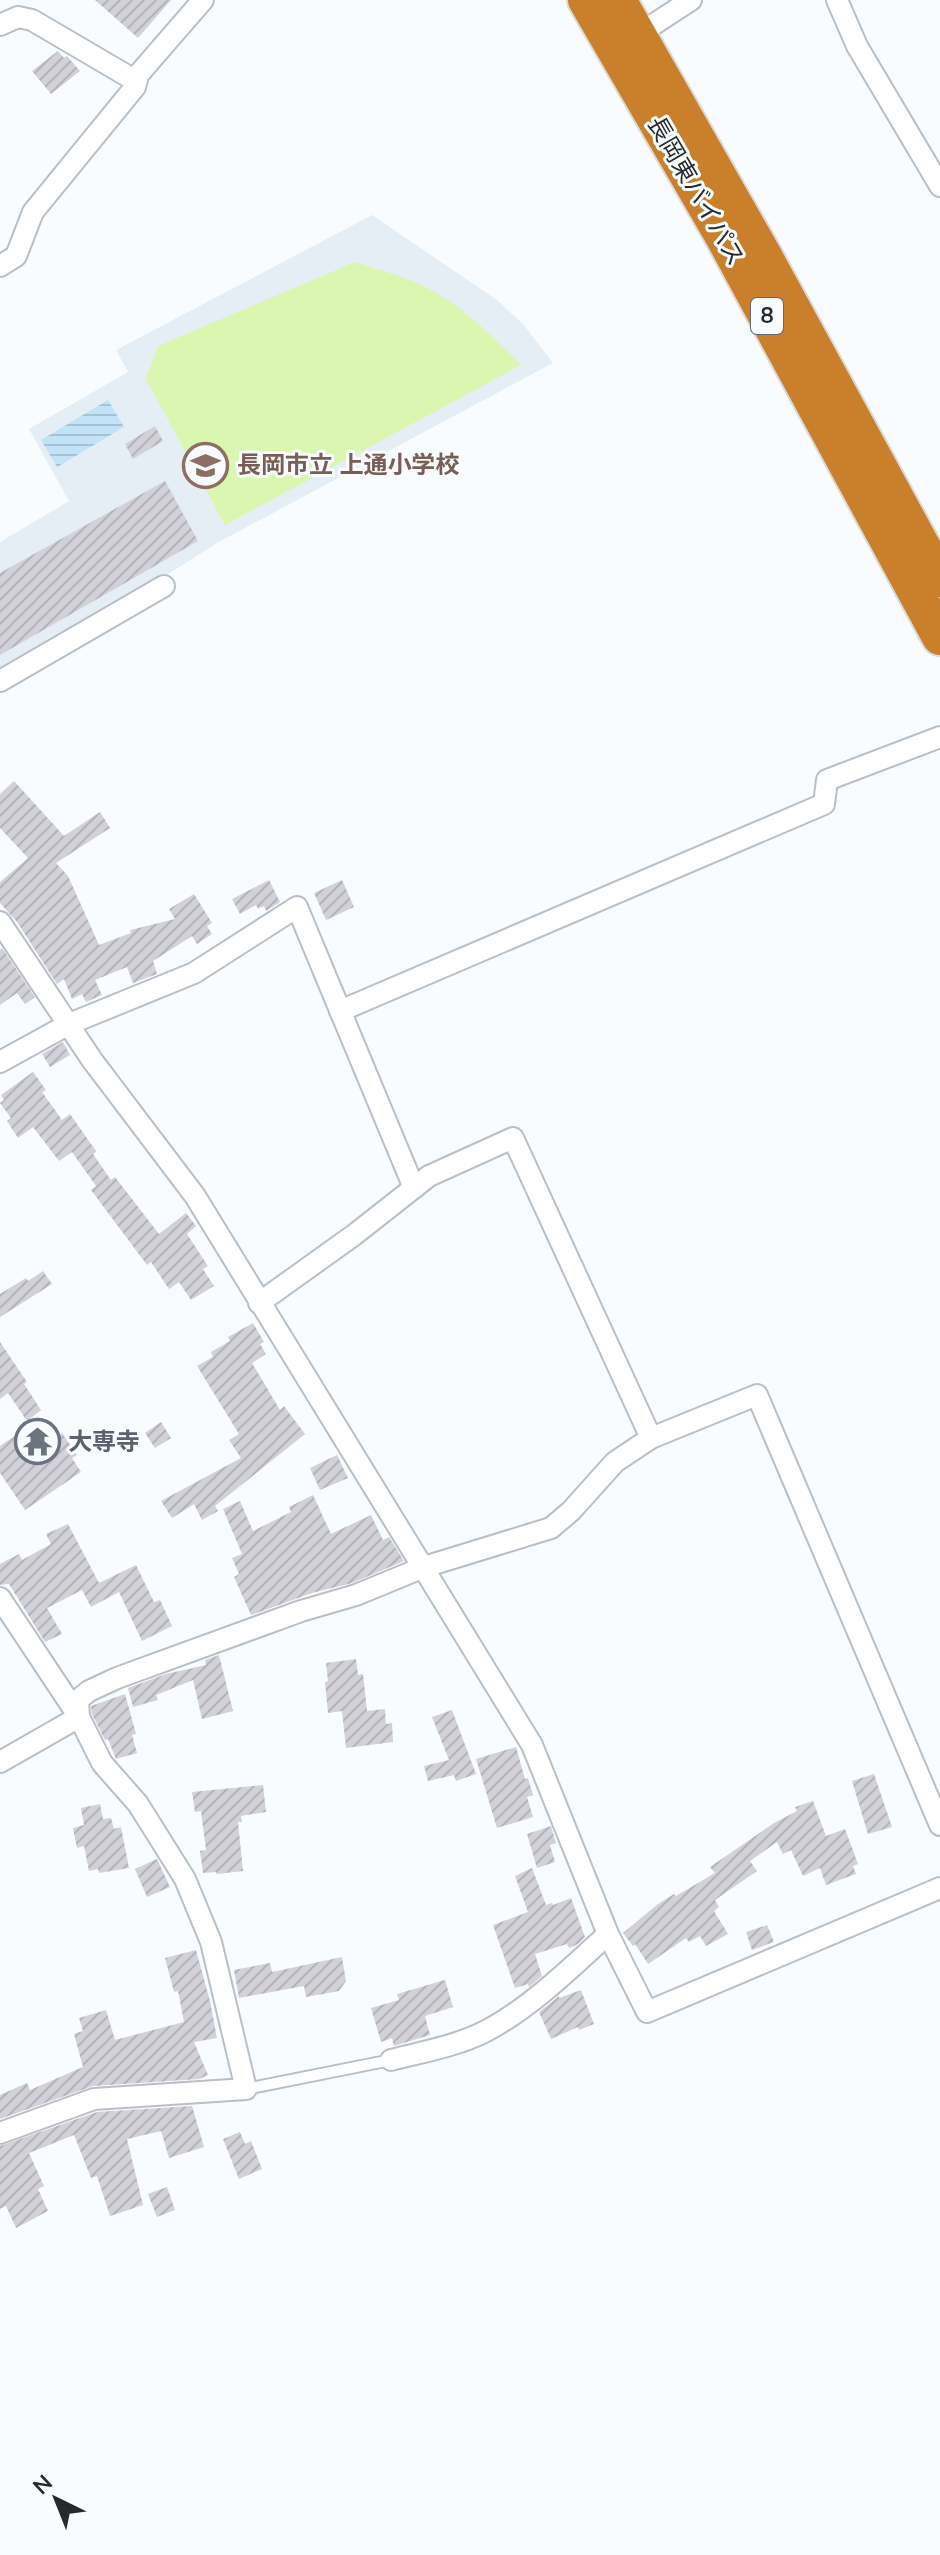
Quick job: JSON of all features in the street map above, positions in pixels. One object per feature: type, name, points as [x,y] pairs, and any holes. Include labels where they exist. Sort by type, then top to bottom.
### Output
[{"type":"highway","name":"長岡東バイパス","points":[[586,0],[731,252],[940,637]]},
{"type":"highway","name":"長岡東バイパス","points":[[618,0],[756,242],[940,579]]},
{"type":"street","points":[[0,266],[16,256],[33,212],[135,87],[138,75],[203,0]]},
{"type":"street","points":[[639,34],[691,0]]},
{"type":"street","points":[[837,0],[857,46],[939,182]]},
{"type":"street","points":[[0,25],[18,17],[32,20],[136,81]]},
{"type":"street","points":[[0,681],[164,586]]},
{"type":"street","points":[[340,1011],[824,804],[827,780],[940,737]]},
{"type":"street","points":[[0,1062],[69,1024],[194,973],[297,907],[414,1188]]},
{"type":"street","points":[[0,922],[135,1119],[195,1196],[532,1745],[608,1934],[647,2012],[940,1888]]},
{"type":"street","points":[[259,1303],[429,1176],[513,1138],[651,1438]]},
{"type":"street","points":[[79,1717],[78,1700],[89,1691],[117,1678],[301,1611],[356,1595],[424,1567],[551,1528],[571,1511],[615,1462],[651,1438],[757,1395],[940,1825]]},
{"type":"street","points":[[0,1598],[79,1717],[102,1763],[138,1804],[169,1850],[191,1892],[211,1942],[246,2089],[94,2099],[0,2133]]},
{"type":"street","points":[[0,1762],[79,1717]]},
{"type":"street","points":[[391,2060],[443,2047],[486,2031],[546,1990],[608,1934]]},
{"type":"lane","points":[[246,2089],[391,2060]]},
{"type":"shaded area","name":"長岡市立 上通小学校","points":[[372,215],[497,300],[523,324],[553,363],[217,543],[153,584],[0,669],[0,542],[69,501],[29,429],[128,372],[116,350]]},
{"type":"green space","points":[[355,262],[439,294],[476,322],[521,365],[225,525],[146,379],[158,346]]},
{"type":"water","points":[[108,400],[124,427],[57,467],[41,440]]},
{"type":"building","points":[[95,0],[171,0],[138,38]]},
{"type":"building","points":[[58,51],[80,71],[51,94],[32,71]]},
{"type":"building","points":[[155,426],[163,441],[133,459],[125,444]]},
{"type":"building","points":[[165,481],[198,541],[0,655],[0,573]]},
{"type":"building","points":[[14,781],[64,836],[100,812],[110,828],[56,863],[68,876],[99,945],[131,933],[130,930],[175,919],[169,909],[194,894],[212,923],[207,926],[212,934],[197,944],[192,936],[153,961],[157,974],[133,983],[127,967],[95,980],[102,995],[86,1002],[82,994],[72,999],[64,979],[57,984],[17,922],[0,903],[0,882],[28,858],[0,828],[0,794]]},
{"type":"building","points":[[269,880],[280,902],[266,911],[264,906],[258,909],[256,905],[240,914],[232,899]]},
{"type":"building","points":[[342,880],[354,907],[326,920],[314,893]]},
{"type":"building","points":[[2,948],[35,997],[25,1004],[17,993],[0,1005]]},
{"type":"building","points":[[63,1042],[70,1055],[50,1067],[42,1054]]},
{"type":"building","points":[[33,1072],[46,1090],[42,1092],[62,1120],[70,1114],[96,1151],[93,1154],[111,1180],[115,1177],[159,1234],[186,1213],[196,1226],[187,1234],[208,1266],[203,1269],[214,1286],[191,1300],[179,1282],[169,1289],[151,1262],[147,1265],[91,1190],[96,1186],[72,1152],[59,1161],[33,1127],[18,1138],[7,1121],[11,1118],[0,1103],[4,1100],[1,1095]]},
{"type":"building","points":[[43,1271],[52,1284],[0,1317],[0,1294]]},
{"type":"building","points":[[253,1323],[264,1342],[260,1344],[266,1354],[252,1363],[280,1410],[284,1406],[305,1434],[215,1506],[218,1511],[202,1520],[194,1504],[172,1518],[161,1501],[241,1458],[229,1440],[239,1434],[197,1366],[213,1357],[211,1352],[230,1341],[228,1337]]},
{"type":"building","points":[[0,1342],[27,1382],[24,1384],[41,1410],[27,1421],[8,1393],[0,1399]]},
{"type":"building","name":"大専寺","points":[[41,1418],[55,1438],[62,1433],[77,1455],[72,1458],[81,1472],[25,1510],[0,1473],[0,1446]]},
{"type":"building","points":[[161,1422],[171,1438],[155,1448],[145,1433]]},
{"type":"building","points":[[337,1455],[348,1478],[320,1490],[310,1468]]},
{"type":"building","points":[[313,1495],[331,1534],[371,1515],[383,1540],[389,1537],[404,1561],[352,1583],[312,1593],[251,1615],[234,1577],[239,1574],[232,1558],[242,1554],[223,1509],[240,1501],[253,1531],[291,1512],[289,1507]]},
{"type":"building","points":[[68,1524],[99,1583],[136,1565],[154,1602],[160,1600],[172,1626],[142,1641],[119,1592],[91,1607],[82,1590],[47,1608],[62,1634],[45,1642],[9,1584],[0,1585],[0,1564],[19,1554],[22,1560],[51,1544],[46,1534]]},
{"type":"building","points":[[219,1655],[233,1711],[202,1719],[193,1680],[156,1695],[158,1700],[133,1707],[128,1688],[166,1674],[206,1665],[205,1660]]},
{"type":"building","points":[[356,1659],[358,1675],[363,1674],[367,1711],[385,1709],[386,1724],[392,1723],[393,1742],[346,1748],[342,1711],[328,1713],[326,1663]]},
{"type":"building","points":[[125,1694],[136,1734],[132,1735],[137,1753],[116,1759],[92,1714],[91,1706]]},
{"type":"building","points":[[452,1710],[476,1774],[456,1781],[454,1775],[428,1781],[424,1766],[449,1760],[432,1717]]},
{"type":"building","points":[[516,1747],[533,1795],[527,1797],[533,1817],[497,1828],[476,1759]]},
{"type":"building","points":[[874,1774],[892,1827],[868,1834],[852,1781]]},
{"type":"building","points":[[263,1785],[266,1812],[241,1816],[242,1822],[238,1822],[243,1871],[203,1873],[200,1851],[206,1850],[201,1811],[195,1812],[192,1792]]},
{"type":"building","points":[[813,1801],[826,1836],[845,1829],[858,1864],[853,1866],[856,1874],[826,1885],[820,1868],[803,1876],[791,1850],[783,1854],[777,1842],[750,1861],[757,1871],[715,1900],[719,1907],[714,1911],[728,1934],[706,1946],[700,1936],[689,1942],[686,1938],[648,1964],[635,1944],[633,1946],[623,1933],[658,1904],[715,1873],[710,1867],[797,1811],[795,1807]]},
{"type":"building","points":[[100,1804],[103,1819],[111,1818],[114,1829],[121,1827],[129,1868],[99,1873],[98,1869],[89,1871],[84,1846],[77,1848],[73,1828],[84,1825],[81,1808]]},
{"type":"building","points":[[551,1826],[556,1843],[550,1845],[555,1862],[537,1868],[527,1834]]},
{"type":"building","points":[[157,1859],[170,1887],[147,1897],[135,1869]]},
{"type":"building","points":[[532,1868],[546,1905],[571,1898],[585,1937],[569,1948],[567,1944],[535,1954],[542,1976],[529,1987],[528,1984],[515,1988],[493,1925],[528,1912],[515,1876]]},
{"type":"building","points":[[767,1925],[774,1942],[752,1950],[746,1932]]},
{"type":"building","points":[[196,1950],[217,2038],[194,2042],[208,2075],[199,2079],[93,2086],[0,2119],[0,2095],[27,2083],[30,2090],[83,2067],[74,2034],[83,2031],[79,2018],[106,2010],[115,2040],[184,2022],[178,1991],[174,1992],[165,1958]]},
{"type":"building","points":[[342,1957],[346,1981],[339,1991],[306,1997],[304,1986],[239,1998],[234,1970],[270,1963],[272,1972]]},
{"type":"building","points":[[445,1980],[453,2007],[425,2016],[430,2035],[394,2046],[392,2038],[381,2042],[371,2008],[399,2000],[397,1994]]},
{"type":"building","points":[[581,1990],[594,2024],[579,2030],[578,2027],[551,2039],[539,2012],[559,1996]]},
{"type":"building","points":[[192,2106],[204,2147],[169,2158],[161,2131],[127,2139],[143,2205],[110,2216],[97,2176],[91,2178],[74,2135],[29,2153],[44,2186],[38,2189],[48,2211],[16,2228],[6,2206],[0,2209],[0,2146],[97,2112]]},
{"type":"building","points":[[240,2132],[245,2144],[251,2141],[262,2169],[239,2179],[223,2139]]},
{"type":"building","points":[[167,2187],[175,2210],[157,2217],[148,2194]]},
{"type":"place","name":"長岡市立 上通小学校","points":[[206,465]]},
{"type":"place","name":"大専寺","points":[[37,1442]]}]
